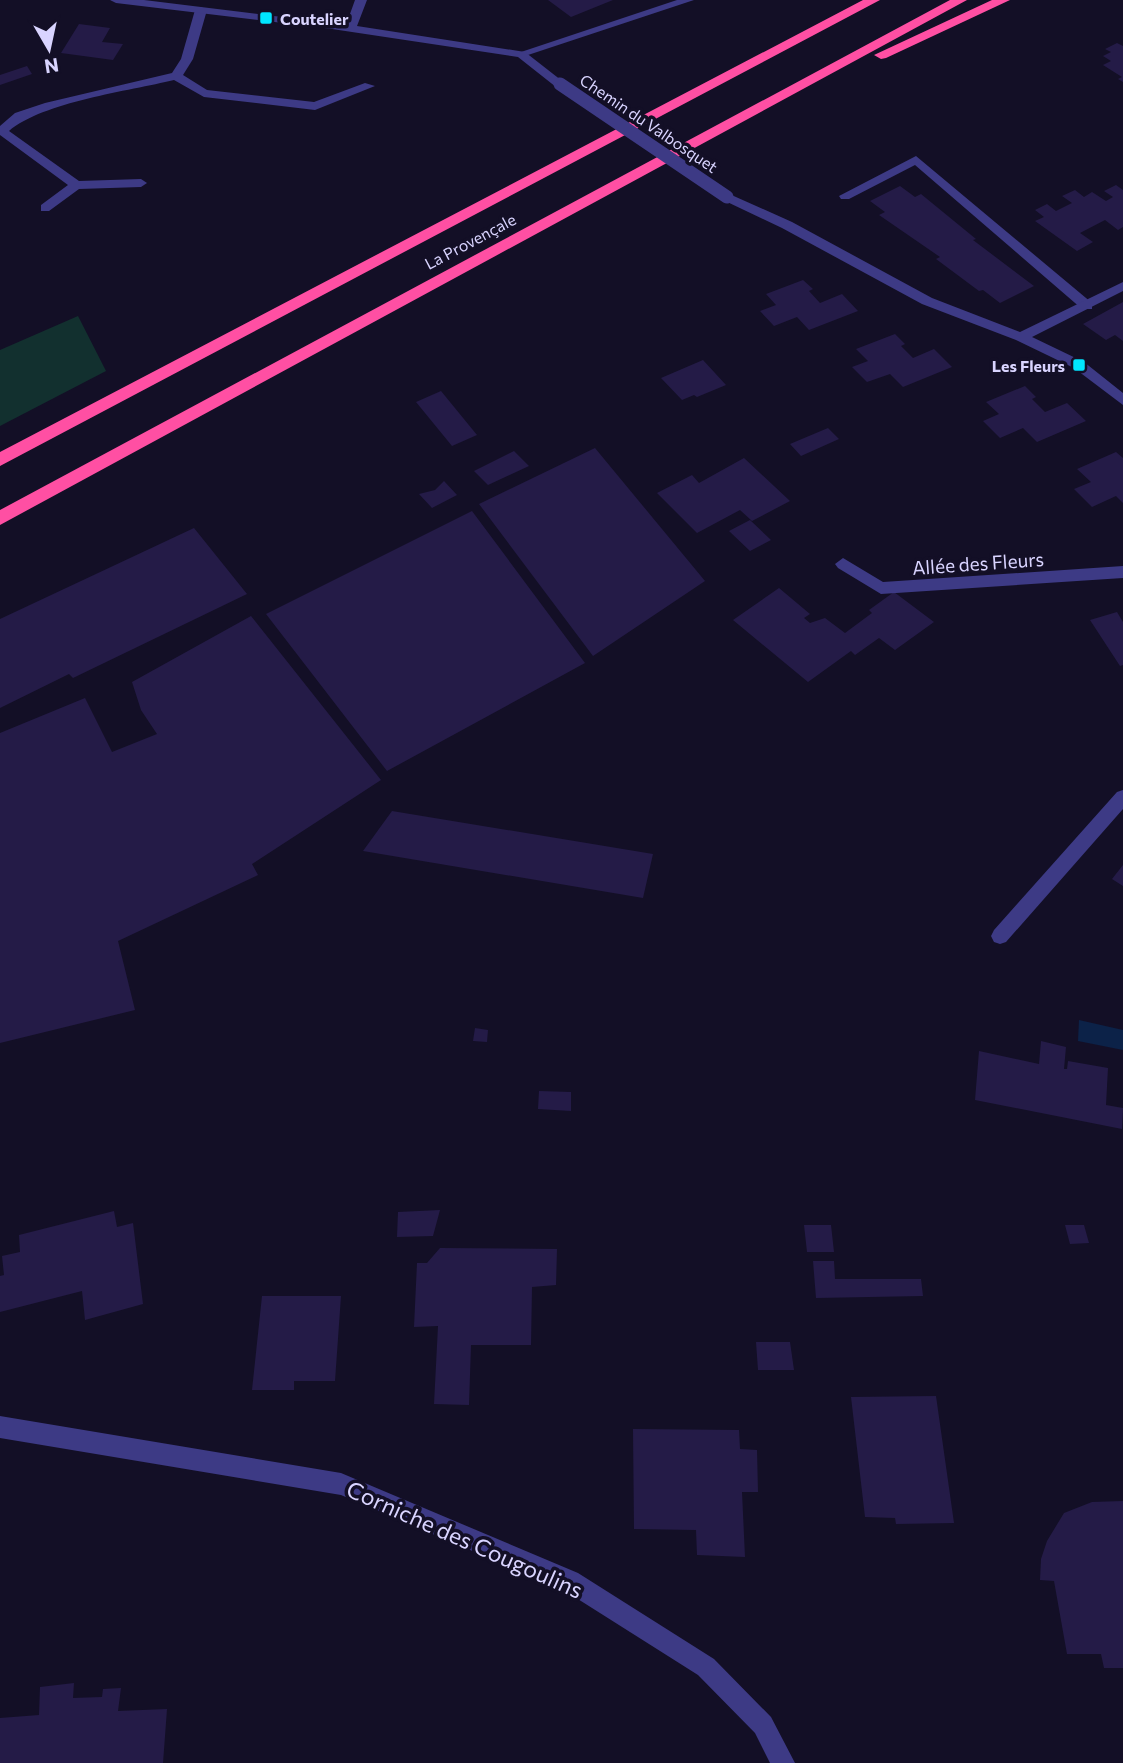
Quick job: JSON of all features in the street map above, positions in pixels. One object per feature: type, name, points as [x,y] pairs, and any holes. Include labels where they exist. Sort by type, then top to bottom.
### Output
[{"type":"highway","name":"La Provençale","points":[[0,460],[873,0]]},
{"type":"highway","name":"La Provençale","points":[[0,518],[960,0]]},
{"type":"highway","points":[[790,90],[906,45],[1003,0]]},
{"type":"street","name":"Chemin du Valbosquet","points":[[116,0],[350,29],[521,54],[727,197],[787,225],[927,301],[1021,337],[1079,365],[1123,400]]},
{"type":"street","points":[[350,29],[361,0]]},
{"type":"street","points":[[521,54],[688,0]]},
{"type":"street","points":[[76,185],[2,131],[19,116],[29,112],[176,76],[187,59],[201,10]]},
{"type":"street","points":[[176,76],[204,93],[315,106],[369,86]]},
{"type":"street","points":[[845,196],[916,160],[1087,306]]},
{"type":"street","points":[[45,208],[76,185],[141,183]]},
{"type":"street","points":[[1021,337],[1123,286]]},
{"type":"street","name":"Allée des Fleurs","points":[[843,564],[881,588],[1123,572]]},
{"type":"street","points":[[1000,936],[1123,797]]},
{"type":"street","name":"Corniche des Cougoulins","points":[[0,1427],[341,1484],[570,1581],[706,1667],[763,1725],[783,1763]]},
{"type":"green space","points":[[78,316],[106,371],[0,426],[0,350]]},
{"type":"water","points":[[1079,1020],[1123,1030],[1123,1050],[1078,1041]]},
{"type":"building","points":[[548,0],[613,0],[571,17]]},
{"type":"building","points":[[79,24],[110,28],[102,42],[123,44],[113,60],[61,53]]},
{"type":"building","points":[[1117,43],[1123,46],[1123,82],[1118,79],[1122,77],[1103,65],[1111,61],[1103,56],[1111,52],[1105,49]]},
{"type":"building","points":[[27,66],[32,74],[0,85],[0,75]]},
{"type":"building","points":[[1116,185],[1123,190],[1123,227],[1118,230],[1105,220],[1080,233],[1093,242],[1077,251],[1035,221],[1044,217],[1035,210],[1047,204],[1056,211],[1072,203],[1062,196],[1075,190],[1084,197],[1092,192],[1106,201],[1113,197],[1104,191]]},
{"type":"building","points":[[900,186],[915,197],[921,194],[976,239],[973,240],[1034,286],[1000,303],[936,259],[940,257],[879,215],[885,212],[870,201]]},
{"type":"building","points":[[803,280],[813,289],[809,291],[820,303],[842,294],[858,311],[809,330],[797,317],[774,326],[760,311],[776,305],[766,294]]},
{"type":"building","points":[[1123,302],[1123,341],[1115,335],[1106,340],[1083,324]]},
{"type":"building","points":[[895,334],[905,344],[901,346],[913,358],[934,349],[952,367],[903,387],[890,374],[867,382],[852,367],[868,361],[856,349]]},
{"type":"building","points":[[703,360],[726,385],[682,400],[661,378]]},
{"type":"building","points":[[1025,386],[1036,397],[1032,399],[1045,412],[1067,403],[1086,421],[1037,442],[1023,428],[1000,438],[983,421],[999,414],[986,402]]},
{"type":"building","points":[[441,391],[477,435],[452,446],[416,402]]},
{"type":"building","points":[[828,428],[839,439],[801,456],[790,444]]},
{"type":"building","points":[[595,448],[705,581],[593,656],[479,504]]},
{"type":"building","points":[[514,451],[529,466],[488,485],[474,471]]},
{"type":"building","points":[[1116,452],[1123,458],[1123,503],[1116,496],[1092,507],[1074,489],[1091,482],[1077,469]]},
{"type":"building","points":[[744,458],[790,501],[752,521],[740,510],[697,533],[657,493],[692,475],[699,483]]},
{"type":"building","points":[[444,481],[457,495],[432,508],[419,494],[435,490]]},
{"type":"building","points":[[472,511],[585,663],[387,771],[266,614]]},
{"type":"building","points":[[750,520],[771,540],[750,551],[729,531]]},
{"type":"building","points":[[194,528],[247,594],[73,678],[69,674],[0,708],[0,619]]},
{"type":"building","points":[[779,588],[810,614],[804,618],[810,623],[825,618],[845,633],[872,613],[869,610],[894,592],[934,622],[895,650],[879,638],[855,655],[851,651],[808,682],[733,620]]},
{"type":"building","points":[[1117,612],[1123,622],[1123,665],[1120,666],[1090,620]]},
{"type":"building","points":[[251,616],[381,780],[252,864],[258,875],[118,941],[135,1010],[0,1043],[0,733],[85,698],[112,752],[157,734],[141,710],[132,682]]},
{"type":"building","points":[[392,811],[653,854],[643,898],[363,851]]},
{"type":"building","points":[[1123,865],[1123,886],[1112,879]]},
{"type":"building","points":[[475,1028],[488,1030],[487,1042],[473,1041]]},
{"type":"building","points":[[1041,1041],[1066,1047],[1064,1069],[1067,1069],[1068,1061],[1108,1068],[1106,1105],[1123,1108],[1122,1129],[975,1100],[979,1051],[1039,1064]]},
{"type":"building","points":[[539,1091],[571,1092],[571,1111],[538,1109]]},
{"type":"building","points":[[440,1210],[433,1236],[397,1237],[398,1212]]},
{"type":"building","points":[[114,1211],[117,1227],[133,1223],[143,1304],[85,1320],[82,1291],[0,1312],[0,1276],[4,1275],[2,1256],[20,1252],[19,1235]]},
{"type":"building","points":[[804,1225],[831,1225],[834,1252],[807,1252]]},
{"type":"building","points":[[1065,1225],[1084,1225],[1089,1243],[1070,1244]]},
{"type":"building","points":[[440,1248],[557,1249],[556,1285],[532,1287],[531,1345],[471,1345],[469,1405],[434,1404],[438,1326],[414,1327],[417,1263],[427,1263]]},
{"type":"building","points":[[813,1261],[834,1261],[835,1279],[921,1279],[923,1296],[816,1298]]},
{"type":"building","points":[[262,1296],[341,1296],[335,1381],[294,1381],[294,1390],[252,1390]]},
{"type":"building","points":[[756,1342],[790,1342],[794,1370],[758,1370]]},
{"type":"building","points":[[936,1396],[954,1523],[896,1524],[895,1518],[865,1517],[851,1397]]},
{"type":"building","points":[[633,1429],[739,1430],[740,1449],[757,1450],[758,1492],[742,1492],[745,1557],[697,1555],[696,1530],[634,1529]]},
{"type":"building","points":[[1123,1501],[1123,1668],[1104,1668],[1101,1654],[1067,1654],[1054,1581],[1040,1580],[1041,1559],[1047,1541],[1064,1513],[1092,1502]]},
{"type":"building","points":[[74,1683],[73,1698],[102,1697],[103,1689],[121,1688],[118,1711],[167,1709],[163,1763],[0,1763],[0,1718],[39,1715],[40,1687]]},
{"type":"place","name":"Coutelier","points":[[266,18]]},
{"type":"place","name":"Les Fleurs","points":[[1079,365]]}]
